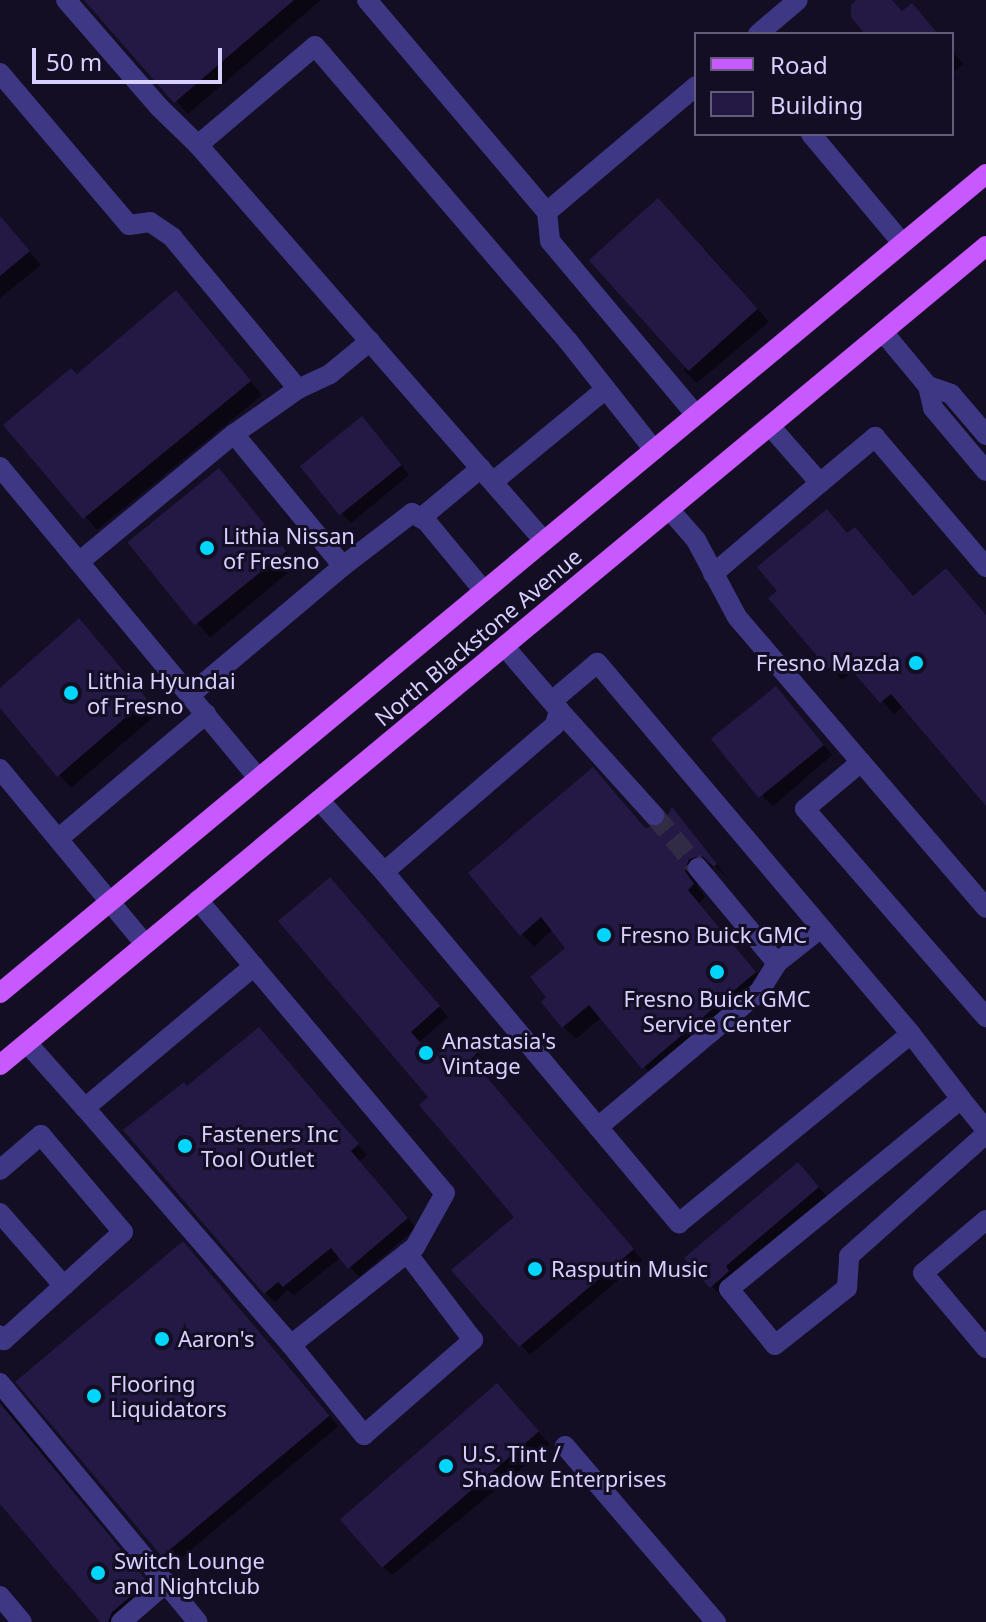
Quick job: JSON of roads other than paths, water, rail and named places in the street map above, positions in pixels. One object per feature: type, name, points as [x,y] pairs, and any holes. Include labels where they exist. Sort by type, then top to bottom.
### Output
[{"type":"main road","name":"North Blackstone Avenue","points":[[0,993],[986,174]]},
{"type":"main road","name":"North Blackstone Avenue","points":[[0,1065],[986,246]]},
{"type":"street","points":[[66,0],[159,107],[198,145],[544,541]]},
{"type":"street","points":[[367,0],[547,212],[550,241],[696,415]]},
{"type":"street","points":[[760,32],[798,0]]},
{"type":"street","points":[[198,145],[315,46],[606,389],[654,450]]},
{"type":"street","points":[[0,73],[129,225],[150,222],[172,237],[298,389]]},
{"type":"street","points":[[547,212],[694,88]]},
{"type":"street","points":[[813,136],[902,243]]},
{"type":"street","points":[[883,332],[928,386],[933,408],[986,471]]},
{"type":"street","points":[[79,562],[234,434],[298,389],[330,374],[370,341]]},
{"type":"street","points":[[928,386],[951,394],[986,435]]},
{"type":"street","points":[[421,518],[487,475],[606,389]]},
{"type":"street","points":[[770,426],[820,483]]},
{"type":"street","points":[[234,434],[343,566]]},
{"type":"street","points":[[713,574],[875,437],[986,567]]},
{"type":"street","points":[[4,481],[79,562],[258,778]]},
{"type":"street","points":[[669,509],[696,540],[737,617],[986,908]]},
{"type":"street","points":[[190,695],[343,566],[412,513],[421,518],[484,591]]},
{"type":"street","points":[[504,646],[654,815]]},
{"type":"street","points":[[384,872],[555,725],[556,706],[597,663],[911,1034],[961,1099],[986,1132],[849,1256],[847,1288],[775,1345],[729,1289],[961,1099]]},
{"type":"street","points":[[58,839],[206,714]]},
{"type":"street","points":[[861,762],[805,809],[986,1017]]},
{"type":"street","points":[[0,769],[145,944]]},
{"type":"street","points":[[319,800],[384,872],[679,1223],[911,1034]]},
{"type":"street","points":[[698,868],[777,963]]},
{"type":"street","points":[[198,900],[445,1193],[415,1247],[291,1345]]},
{"type":"street","points":[[598,1127],[759,992],[777,963],[821,928]]},
{"type":"street","points":[[85,1108],[254,966]]},
{"type":"street","points":[[27,1043],[291,1345],[364,1435],[473,1340],[407,1253]]},
{"type":"street","points":[[0,1170],[41,1135],[123,1232],[4,1340],[0,1335]]},
{"type":"street","points":[[0,1213],[64,1286]]},
{"type":"street","points":[[986,1220],[923,1273],[986,1348]]},
{"type":"street","points":[[0,1383],[198,1622]]},
{"type":"street","points":[[565,1446],[716,1622]]},
{"type":"street","points":[[121,1622],[166,1583]]},
{"type":"street","points":[[0,1596],[22,1622]]},
{"type":"tunnel","points":[[654,815],[698,868]]},
{"type":"place","name":"Lithia Nissan of Fresno","points":[[207,548]]},
{"type":"place","name":"Fresno Mazda","points":[[916,663]]},
{"type":"place","name":"Lithia Hyundai of Fresno","points":[[71,693]]},
{"type":"place","name":"Fresno Buick GMC","points":[[604,935]]},
{"type":"place","name":"Fresno Buick GMC Service Center","points":[[717,972]]},
{"type":"place","name":"Anastasia's Vintage","points":[[426,1053]]},
{"type":"place","name":"Fasteners Inc Tool Outlet","points":[[185,1146]]},
{"type":"place","name":"Rasputin Music","points":[[535,1269]]},
{"type":"place","name":"Aaron's","points":[[162,1339]]},
{"type":"place","name":"Flooring Liquidators","points":[[94,1396]]},
{"type":"place","name":"U.S. Tint / Shadow Enterprises","points":[[446,1466]]},
{"type":"place","name":"Switch Lounge and Nightclub","points":[[98,1573]]}]
